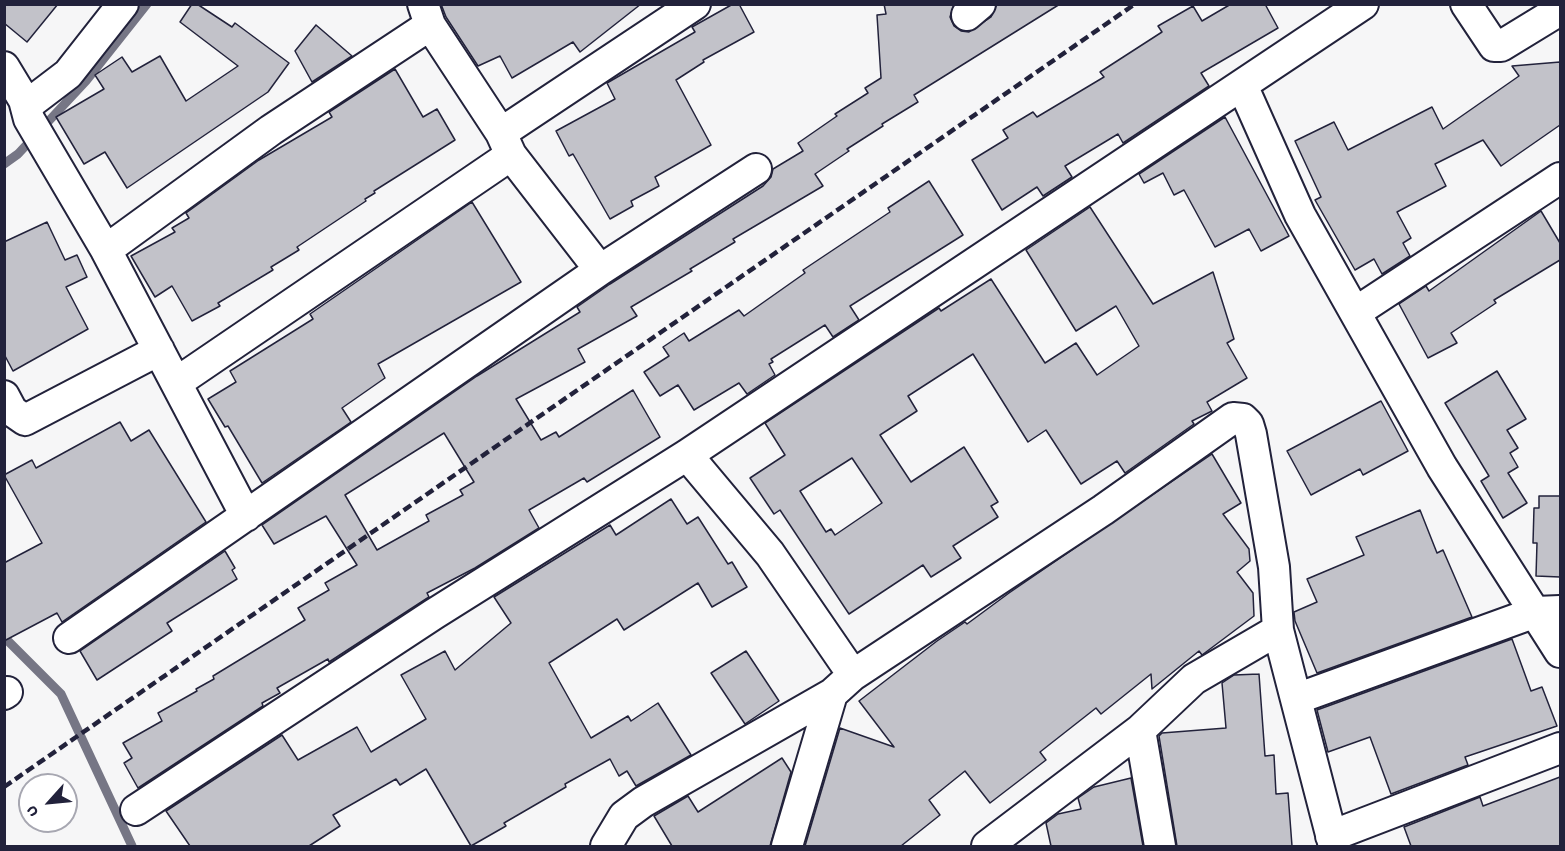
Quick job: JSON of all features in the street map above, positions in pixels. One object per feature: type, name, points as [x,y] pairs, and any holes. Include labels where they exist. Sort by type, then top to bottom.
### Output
[{"type":"street","points":[[25,115],[68,74],[123,4]]},
{"type":"street","points":[[176,383],[506,144],[694,4]]},
{"type":"street","points":[[136,810],[434,614],[687,455],[1363,4]]},
{"type":"street","points":[[1466,4],[1494,46],[1501,46],[1560,10]]},
{"type":"street","points":[[106,250],[426,15],[506,144],[600,270]]},
{"type":"street","points":[[4,67],[25,115],[106,250],[246,516]]},
{"type":"street","points":[[1242,85],[1300,215],[1442,467],[1548,612],[1560,652]]},
{"type":"street","points":[[69,638],[600,270],[756,169]]},
{"type":"street","points":[[1356,312],[1560,178]]},
{"type":"street","points":[[4,396],[12,411],[25,420],[159,350]]},
{"type":"street","points":[[606,846],[624,816],[643,802],[842,685],[1103,510],[1233,418],[1243,419],[1251,434],[1274,567],[1278,630],[1333,841],[1560,748]]},
{"type":"street","points":[[687,455],[770,554],[842,685],[788,846]]},
{"type":"street","points":[[1296,699],[1548,612]]},
{"type":"street","points":[[1002,840],[1140,730],[1194,679],[1278,630]]},
{"type":"street","points":[[1140,730],[1160,846]]},
{"type":"building","points":[[4,4],[58,4],[27,42],[4,23]]},
{"type":"building","points":[[192,4],[197,4],[232,27],[235,23],[289,63],[268,92],[127,188],[105,152],[84,164],[56,117],[104,89],[95,75],[122,57],[132,72],[160,56],[186,101],[238,66],[180,22]]},
{"type":"building","points":[[441,4],[641,4],[580,52],[573,42],[512,78],[500,56],[478,66],[446,17]]},
{"type":"building","points":[[733,4],[739,4],[754,32],[703,60],[704,62],[676,80],[711,145],[655,177],[659,186],[631,201],[633,206],[610,219],[573,154],[569,156],[556,131],[615,99],[607,83],[695,32],[692,27]]},
{"type":"building","points":[[884,4],[954,4],[950,17],[954,26],[961,31],[969,32],[991,17],[997,4],[1060,4],[914,95],[918,102],[882,124],[883,126],[847,149],[849,151],[815,174],[823,186],[733,239],[735,242],[690,269],[692,271],[631,307],[637,316],[578,349],[585,362],[516,399],[541,440],[556,432],[559,437],[633,390],[660,437],[587,482],[584,478],[529,510],[539,528],[475,568],[427,593],[429,597],[329,662],[328,659],[277,688],[280,693],[262,703],[263,706],[138,788],[124,763],[132,758],[123,743],[162,721],[158,713],[197,691],[196,689],[214,679],[213,676],[305,620],[298,608],[329,590],[325,583],[357,565],[326,516],[274,544],[262,525],[477,376],[580,312],[577,307],[610,284],[763,186],[771,177],[773,169],[803,151],[798,143],[837,116],[835,114],[868,93],[865,88],[881,78],[877,15],[886,14]],"holes":[[[444,433],[474,482],[460,490],[463,495],[426,515],[429,521],[377,550],[345,495]]]},
{"type":"building","points":[[1231,4],[1265,4],[1278,28],[1201,73],[1209,86],[1123,143],[1118,134],[1065,166],[1072,177],[1043,196],[1037,187],[1002,210],[972,160],[1008,138],[1003,130],[1033,112],[1037,117],[1104,77],[1100,72],[1162,32],[1158,26],[1193,6],[1202,21]]},
{"type":"building","points":[[316,25],[352,56],[312,82],[295,51]]},
{"type":"building","points":[[1560,62],[1560,125],[1501,166],[1483,140],[1435,164],[1446,186],[1397,212],[1411,238],[1403,243],[1410,256],[1382,274],[1374,259],[1355,270],[1315,200],[1321,197],[1295,141],[1334,122],[1348,150],[1432,107],[1443,129],[1519,76],[1512,66]]},
{"type":"building","points":[[395,69],[423,117],[437,109],[455,140],[374,191],[375,193],[365,199],[366,201],[297,247],[299,250],[271,267],[273,270],[218,303],[220,306],[192,321],[172,286],[155,297],[131,256],[175,232],[172,228],[189,218],[186,213],[259,160],[332,117],[329,112]]},
{"type":"building","points":[[1225,117],[1289,236],[1261,251],[1249,229],[1215,247],[1184,190],[1174,195],[1163,173],[1144,183],[1139,174]]},
{"type":"building","points":[[929,181],[963,235],[850,306],[859,320],[833,337],[825,325],[771,359],[773,362],[769,364],[775,375],[747,394],[739,383],[694,410],[678,385],[660,396],[644,372],[669,356],[663,347],[684,333],[689,341],[739,310],[744,316],[805,273],[803,270],[890,212],[888,208]]},
{"type":"building","points":[[472,202],[521,282],[378,364],[385,378],[342,408],[351,422],[262,483],[228,426],[225,427],[208,399],[236,382],[230,371],[313,319],[310,314]]},
{"type":"building","points":[[1090,207],[1153,304],[1213,272],[1234,339],[1227,343],[1247,378],[1207,402],[1212,411],[1192,421],[1194,424],[1125,473],[1117,461],[1081,484],[1046,430],[1028,442],[973,354],[908,396],[917,411],[880,435],[911,482],[964,447],[998,502],[991,506],[998,517],[953,546],[961,558],[931,577],[923,565],[849,614],[780,510],[774,514],[750,478],[785,455],[765,423],[939,308],[941,311],[991,279],[1045,363],[1076,343],[1097,375],[1139,346],[1116,306],[1076,331],[1026,250]],"holes":[[[852,458],[882,503],[835,535],[831,529],[826,532],[800,491]]]},
{"type":"building","points":[[1541,211],[1560,243],[1560,260],[1494,300],[1496,303],[1451,333],[1457,343],[1428,358],[1399,304],[1426,286],[1429,291]]},
{"type":"building","points":[[47,222],[65,260],[77,255],[87,277],[66,287],[88,329],[13,371],[4,354],[4,242]]},
{"type":"building","points":[[1497,371],[1526,419],[1507,430],[1518,448],[1510,453],[1518,467],[1508,473],[1527,503],[1503,518],[1481,481],[1489,476],[1445,403]]},
{"type":"building","points":[[1381,401],[1408,451],[1363,475],[1360,469],[1311,495],[1287,451]]},
{"type":"building","points":[[120,422],[131,441],[149,430],[206,522],[62,622],[57,613],[4,641],[4,563],[42,543],[4,475],[32,460],[36,468]]},
{"type":"building","points":[[1212,454],[1241,503],[1223,514],[1249,549],[1250,561],[1237,572],[1253,593],[1254,616],[1202,655],[1199,651],[1152,689],[1151,674],[1101,714],[1096,708],[1040,752],[1046,760],[990,803],[965,771],[929,800],[940,815],[901,846],[805,846],[840,728],[894,747],[859,701],[937,641],[965,622],[967,624]]},
{"type":"building","points":[[1539,496],[1560,496],[1560,577],[1536,576],[1537,543],[1533,543],[1534,508],[1539,508]]},
{"type":"building","points":[[671,499],[687,524],[698,517],[728,564],[732,562],[747,587],[712,607],[698,583],[624,630],[617,619],[549,663],[591,738],[628,716],[631,721],[658,703],[691,755],[636,786],[627,771],[619,776],[610,759],[565,784],[566,787],[504,823],[506,826],[471,846],[426,769],[400,785],[396,779],[333,815],[340,826],[309,846],[190,846],[166,811],[282,735],[298,760],[357,727],[371,752],[426,719],[401,675],[445,651],[455,670],[511,623],[494,597],[610,525],[616,535]]},
{"type":"building","points":[[1420,510],[1437,553],[1443,550],[1472,617],[1317,673],[1295,621],[1294,612],[1317,602],[1307,579],[1364,555],[1356,537]]},
{"type":"building","points":[[225,551],[235,568],[232,570],[237,579],[167,623],[172,631],[97,680],[80,651]]},
{"type":"building","points":[[1512,639],[1531,691],[1542,687],[1557,726],[1465,757],[1468,765],[1391,794],[1370,737],[1328,752],[1317,710]]},
{"type":"building","points":[[746,651],[779,701],[745,724],[711,673]]},
{"type":"building","points":[[1259,674],[1265,756],[1274,755],[1276,794],[1288,793],[1292,846],[1177,846],[1159,736],[1162,733],[1226,728],[1222,683],[1234,675]]},
{"type":"building","points":[[782,758],[791,772],[770,846],[672,846],[654,816],[688,796],[698,812]]},
{"type":"building","points":[[1560,777],[1560,846],[1411,846],[1404,827],[1480,797],[1483,806]]},
{"type":"building","points":[[1131,778],[1143,846],[1051,846],[1046,823],[1058,814],[1081,809],[1078,798],[1094,787]]},
{"type":"waterway","points":[[4,164],[18,154],[86,81],[147,4]]},
{"type":"waterway","points":[[4,637],[61,694],[132,846]]},
{"type":"railway","points":[[4,787],[1135,4]]}]
